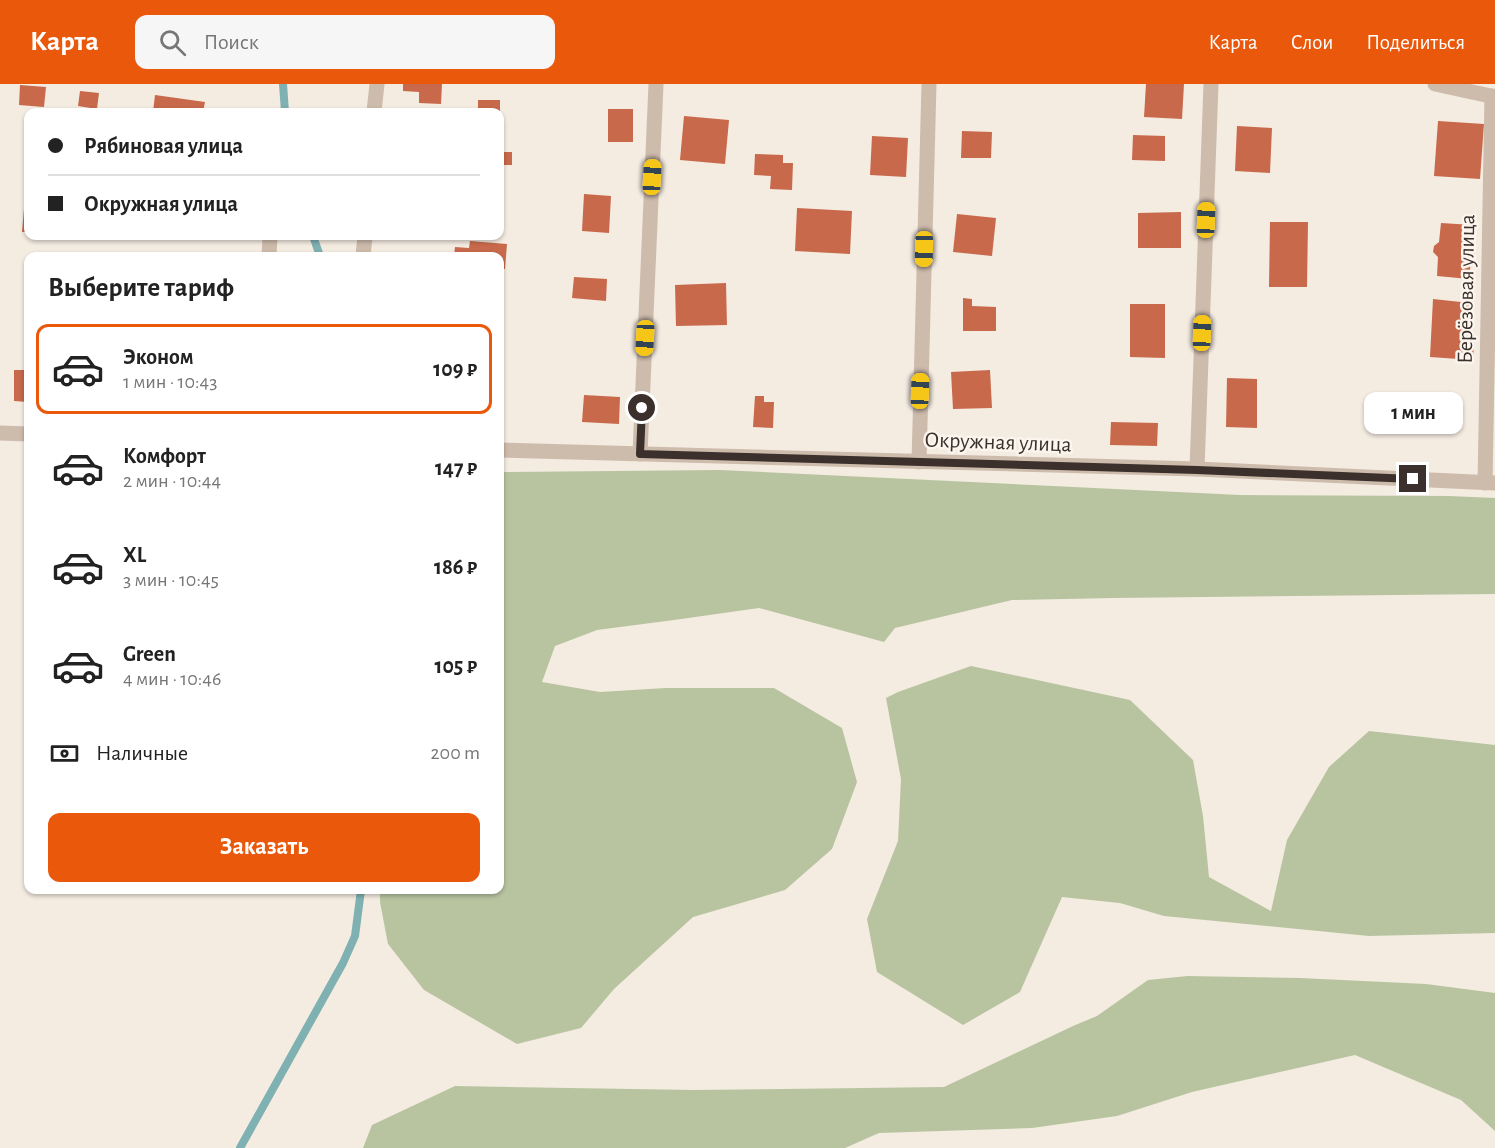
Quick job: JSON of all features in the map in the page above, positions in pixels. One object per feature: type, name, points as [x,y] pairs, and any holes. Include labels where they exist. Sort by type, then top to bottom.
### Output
[{"type":"street","points":[[374,108],[376,84]]},
{"type":"street","points":[[640,454],[656,84]]},
{"type":"street","points":[[919,462],[928,84]]},
{"type":"street","points":[[1197,470],[1211,84]]},
{"type":"street","points":[[1435,84],[1493,97]]},
{"type":"street","name":"Берёзовая улица","points":[[1490,483],[1493,97]]},
{"type":"street","points":[[0,433],[24,434]]},
{"type":"street","name":"Окружная улица","points":[[504,450],[1197,470],[1490,483]]},
{"type":"green space","points":[[720,470],[1240,495],[1495,498],[1495,594],[1012,600],[895,628],[884,642],[759,608],[597,630],[555,646],[542,682],[600,692],[666,688],[774,688],[842,728],[857,782],[832,849],[785,890],[693,917],[614,989],[581,1028],[517,1044],[424,990],[388,944],[380,902],[380,894],[504,894],[504,472]]},
{"type":"green space","points":[[971,666],[1130,700],[1193,760],[1203,816],[1209,877],[1271,911],[1287,840],[1329,767],[1369,731],[1495,745],[1495,933],[1369,936],[1164,916],[1120,903],[1062,897],[1020,992],[963,1025],[877,972],[867,919],[898,841],[901,779],[886,698]]},
{"type":"green space","points":[[1188,976],[1426,984],[1495,993],[1495,1131],[1461,1100],[1355,1055],[1192,1092],[1117,1116],[1032,1128],[879,1133],[845,1148],[363,1148],[372,1125],[455,1086],[694,1090],[944,1087],[1097,1016],[1148,980]]},
{"type":"building","points":[[403,84],[442,84],[441,104],[419,103],[419,92],[403,91]]},
{"type":"building","points":[[1146,84],[1184,84],[1182,119],[1144,117]]},
{"type":"building","points":[[20,85],[46,87],[44,107],[19,105]]},
{"type":"building","points":[[80,91],[99,93],[97,108],[78,106]]},
{"type":"building","points":[[155,95],[205,102],[204,108],[153,108]]},
{"type":"building","points":[[478,100],[500,100],[500,108],[478,108]]},
{"type":"building","points":[[608,109],[633,109],[633,142],[608,142]]},
{"type":"building","points":[[684,116],[729,120],[725,164],[680,160]]},
{"type":"building","points":[[1438,121],[1484,124],[1480,179],[1434,176]]},
{"type":"building","points":[[1237,126],[1272,128],[1270,173],[1235,171]]},
{"type":"building","points":[[962,131],[992,132],[991,158],[961,158]]},
{"type":"building","points":[[1133,135],[1165,136],[1165,161],[1132,160]]},
{"type":"building","points":[[872,136],[908,138],[906,177],[870,175]]},
{"type":"building","points":[[504,152],[512,152],[512,165],[504,165]]},
{"type":"building","points":[[755,154],[783,155],[783,163],[793,163],[792,190],[770,189],[771,176],[754,175]]},
{"type":"building","points":[[584,194],[611,196],[609,233],[582,231]]},
{"type":"building","points":[[797,208],[852,211],[850,254],[795,251]]},
{"type":"building","points":[[24,209],[24,232],[22,232]]},
{"type":"building","points":[[1181,212],[1181,248],[1138,248],[1138,213]]},
{"type":"building","points":[[957,214],[996,218],[992,256],[953,252]]},
{"type":"building","points":[[1270,222],[1308,222],[1307,287],[1269,287]]},
{"type":"building","points":[[1441,223],[1473,225],[1474,260],[1471,260],[1469,279],[1437,276],[1438,257],[1433,252],[1434,246],[1439,242]]},
{"type":"building","points":[[470,241],[507,244],[505,269],[504,252],[454,252],[455,247],[469,248]]},
{"type":"building","points":[[574,277],[607,279],[606,301],[572,298]]},
{"type":"building","points":[[726,283],[727,325],[676,326],[675,285]]},
{"type":"building","points":[[963,298],[972,299],[972,306],[996,307],[996,331],[963,331]]},
{"type":"building","points":[[1433,299],[1470,303],[1468,340],[1474,341],[1473,360],[1430,357]]},
{"type":"building","points":[[1130,304],[1165,304],[1165,358],[1130,357]]},
{"type":"building","points":[[14,370],[24,370],[24,402],[14,401]]},
{"type":"building","points":[[990,370],[992,408],[953,409],[951,372]]},
{"type":"building","points":[[1227,378],[1257,379],[1257,428],[1226,427]]},
{"type":"building","points":[[584,395],[620,397],[619,424],[582,422]]},
{"type":"building","points":[[755,396],[764,396],[764,402],[774,402],[773,428],[753,427]]},
{"type":"building","points":[[1111,422],[1158,423],[1157,446],[1110,445]]},
{"type":"waterway","points":[[283,84],[285,108]]},
{"type":"waterway","points":[[314,240],[319,252]]},
{"type":"waterway","points":[[240,1148],[343,963],[355,936],[360,894]]},
{"type":"route","points":[[642,408],[640,454],[1197,470],[1413,479]]}]
